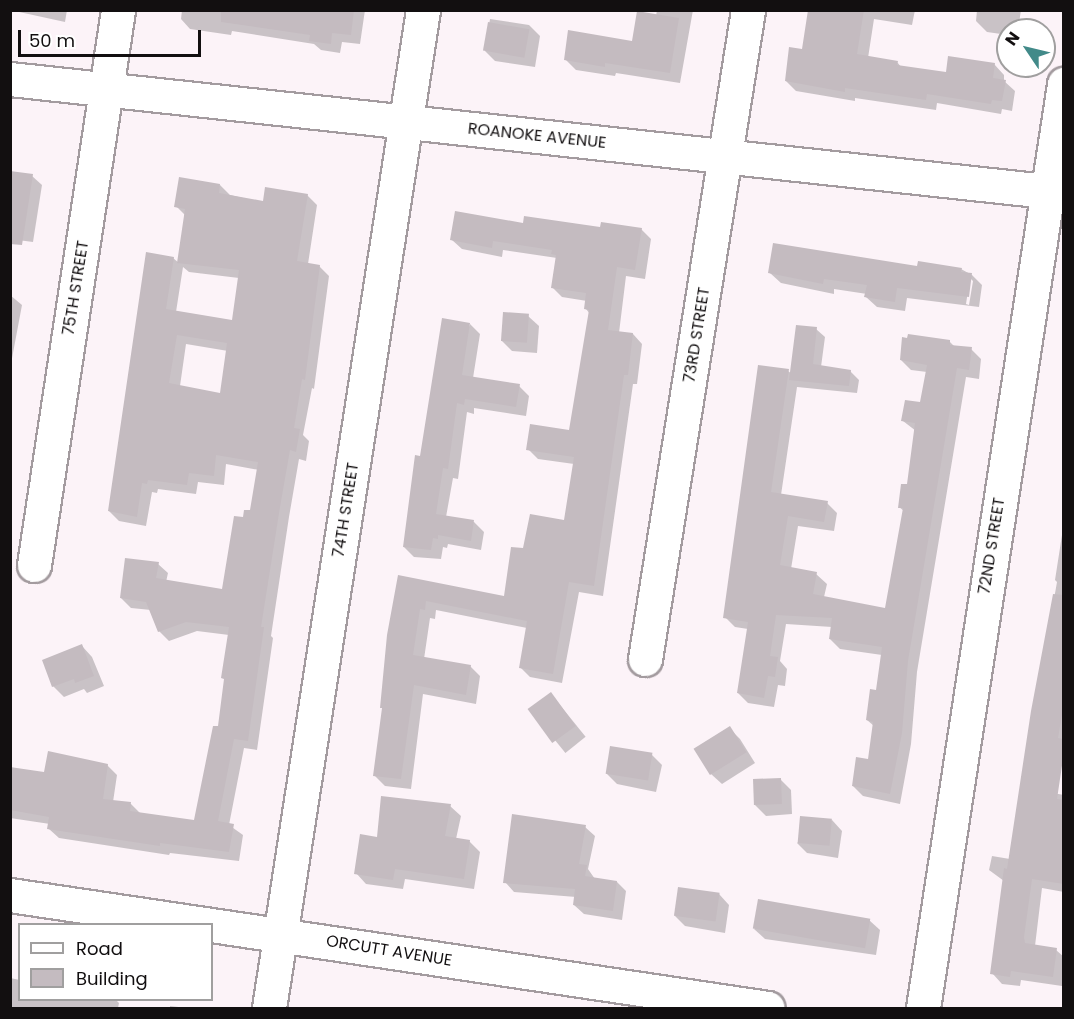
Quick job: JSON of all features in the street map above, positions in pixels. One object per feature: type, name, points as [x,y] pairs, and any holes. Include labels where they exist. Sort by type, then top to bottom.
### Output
[{"type":"street","name":"75TH STREET","points":[[34,565],[118,10]]},
{"type":"street","name":"74TH STREET","points":[[269,1008],[423,10]]},
{"type":"street","name":"73RD STREET","points":[[645,659],[748,10]]},
{"type":"street","name":"ROANOKE AVENUE","points":[[10,79],[1055,192]]},
{"type":"street","name":"72ND STREET","points":[[923,1008],[1055,192],[1064,84]]},
{"type":"street","name":"ORCUTT AVENUE","points":[[10,895],[204,923]]},
{"type":"street","name":"ORCUTT AVENUE","points":[[213,924],[666,1001],[768,1008]]},
{"type":"building","points":[[221,10],[354,10],[351,35],[332,33],[331,44],[309,41],[310,35],[221,22]]},
{"type":"building","points":[[808,10],[864,10],[857,54],[898,61],[897,65],[946,72],[948,56],[995,63],[993,78],[1006,80],[1002,101],[992,100],[991,104],[927,94],[926,100],[845,88],[845,92],[785,81],[789,47],[802,49]]},
{"type":"building","points":[[637,11],[679,18],[670,73],[605,63],[605,67],[564,60],[568,30],[632,41]]},
{"type":"building","points":[[488,22],[529,29],[524,58],[483,51]]},
{"type":"building","points":[[10,171],[33,174],[22,245],[10,244]]},
{"type":"building","points":[[179,177],[220,184],[219,193],[263,201],[265,187],[308,194],[297,261],[320,265],[305,380],[302,379],[294,428],[300,429],[296,452],[290,450],[280,507],[261,627],[264,627],[248,741],[234,739],[218,821],[234,824],[229,852],[160,843],[160,846],[47,829],[49,817],[10,810],[10,767],[44,772],[48,751],[108,764],[103,799],[131,802],[130,811],[194,820],[213,726],[218,726],[224,679],[221,678],[229,627],[186,622],[158,632],[146,602],[120,598],[125,558],[159,562],[156,578],[222,589],[234,516],[243,517],[244,510],[250,510],[258,462],[216,455],[214,476],[189,473],[187,485],[148,480],[147,484],[142,483],[137,517],[108,511],[146,252],[174,257],[166,309],[232,320],[239,270],[177,263],[185,209],[174,207]],"holes":[[[177,335],[227,343],[220,393],[169,383]]]},
{"type":"building","points":[[455,211],[523,223],[524,216],[600,227],[601,222],[642,228],[635,270],[617,267],[608,330],[633,333],[628,375],[624,375],[594,586],[569,582],[553,674],[519,668],[527,621],[426,601],[425,610],[420,609],[413,655],[471,665],[466,695],[414,685],[401,779],[373,776],[382,708],[380,708],[387,635],[398,575],[504,596],[511,547],[523,548],[530,514],[564,520],[574,457],[526,450],[530,424],[569,430],[589,310],[584,309],[586,293],[551,288],[556,255],[551,254],[552,250],[493,241],[492,248],[450,240]]},
{"type":"building","points":[[773,243],[917,266],[918,261],[962,268],[961,272],[972,273],[969,297],[897,288],[895,302],[864,297],[867,285],[824,279],[823,284],[768,273]]},
{"type":"building","points":[[503,312],[529,314],[527,343],[501,341]]},
{"type":"building","points":[[442,318],[470,323],[462,375],[520,384],[516,407],[465,399],[464,405],[457,403],[448,469],[443,468],[436,514],[474,520],[471,541],[438,535],[438,539],[433,538],[431,550],[403,547],[415,455],[420,456]]},
{"type":"building","points":[[796,325],[817,327],[813,364],[851,370],[849,386],[789,380]]},
{"type":"building","points":[[908,334],[950,340],[950,345],[972,347],[969,370],[957,368],[908,661],[902,733],[890,794],[852,786],[856,757],[868,759],[873,722],[866,720],[870,689],[876,690],[882,647],[829,639],[832,618],[776,615],[770,656],[778,657],[775,677],[768,676],[764,698],[737,693],[748,622],[723,618],[758,365],[789,369],[771,492],[828,501],[824,522],[788,516],[780,565],[817,572],[813,594],[885,608],[903,508],[898,508],[901,484],[907,484],[915,423],[901,421],[905,400],[920,402],[927,365],[900,360],[902,337],[907,338]]},
{"type":"building","points":[[1053,594],[1064,595],[1064,703],[1058,738],[1063,739],[1063,759],[1057,799],[1064,800],[1064,884],[1032,879],[1024,937],[1025,943],[1057,948],[1053,977],[1011,971],[1010,977],[990,974],[1004,868],[1007,869],[1031,711]]},
{"type":"building","points":[[82,644],[94,676],[75,683],[74,679],[52,687],[42,660]]},
{"type":"building","points":[[551,692],[576,726],[552,743],[528,709]]},
{"type":"building","points":[[730,726],[746,752],[710,775],[694,749]]},
{"type":"building","points":[[610,746],[652,753],[648,780],[606,774]]},
{"type":"building","points":[[781,778],[782,804],[754,805],[753,779]]},
{"type":"building","points":[[381,796],[451,804],[445,836],[470,840],[464,879],[395,869],[393,880],[354,874],[360,834],[377,837]]},
{"type":"building","points":[[512,814],[586,825],[579,864],[587,865],[585,876],[617,881],[613,911],[573,905],[575,889],[503,883]]},
{"type":"building","points":[[800,816],[832,819],[830,846],[798,843]]},
{"type":"building","points":[[678,887],[720,893],[716,922],[674,916]]},
{"type":"building","points":[[758,899],[870,919],[865,948],[753,929]]}]
